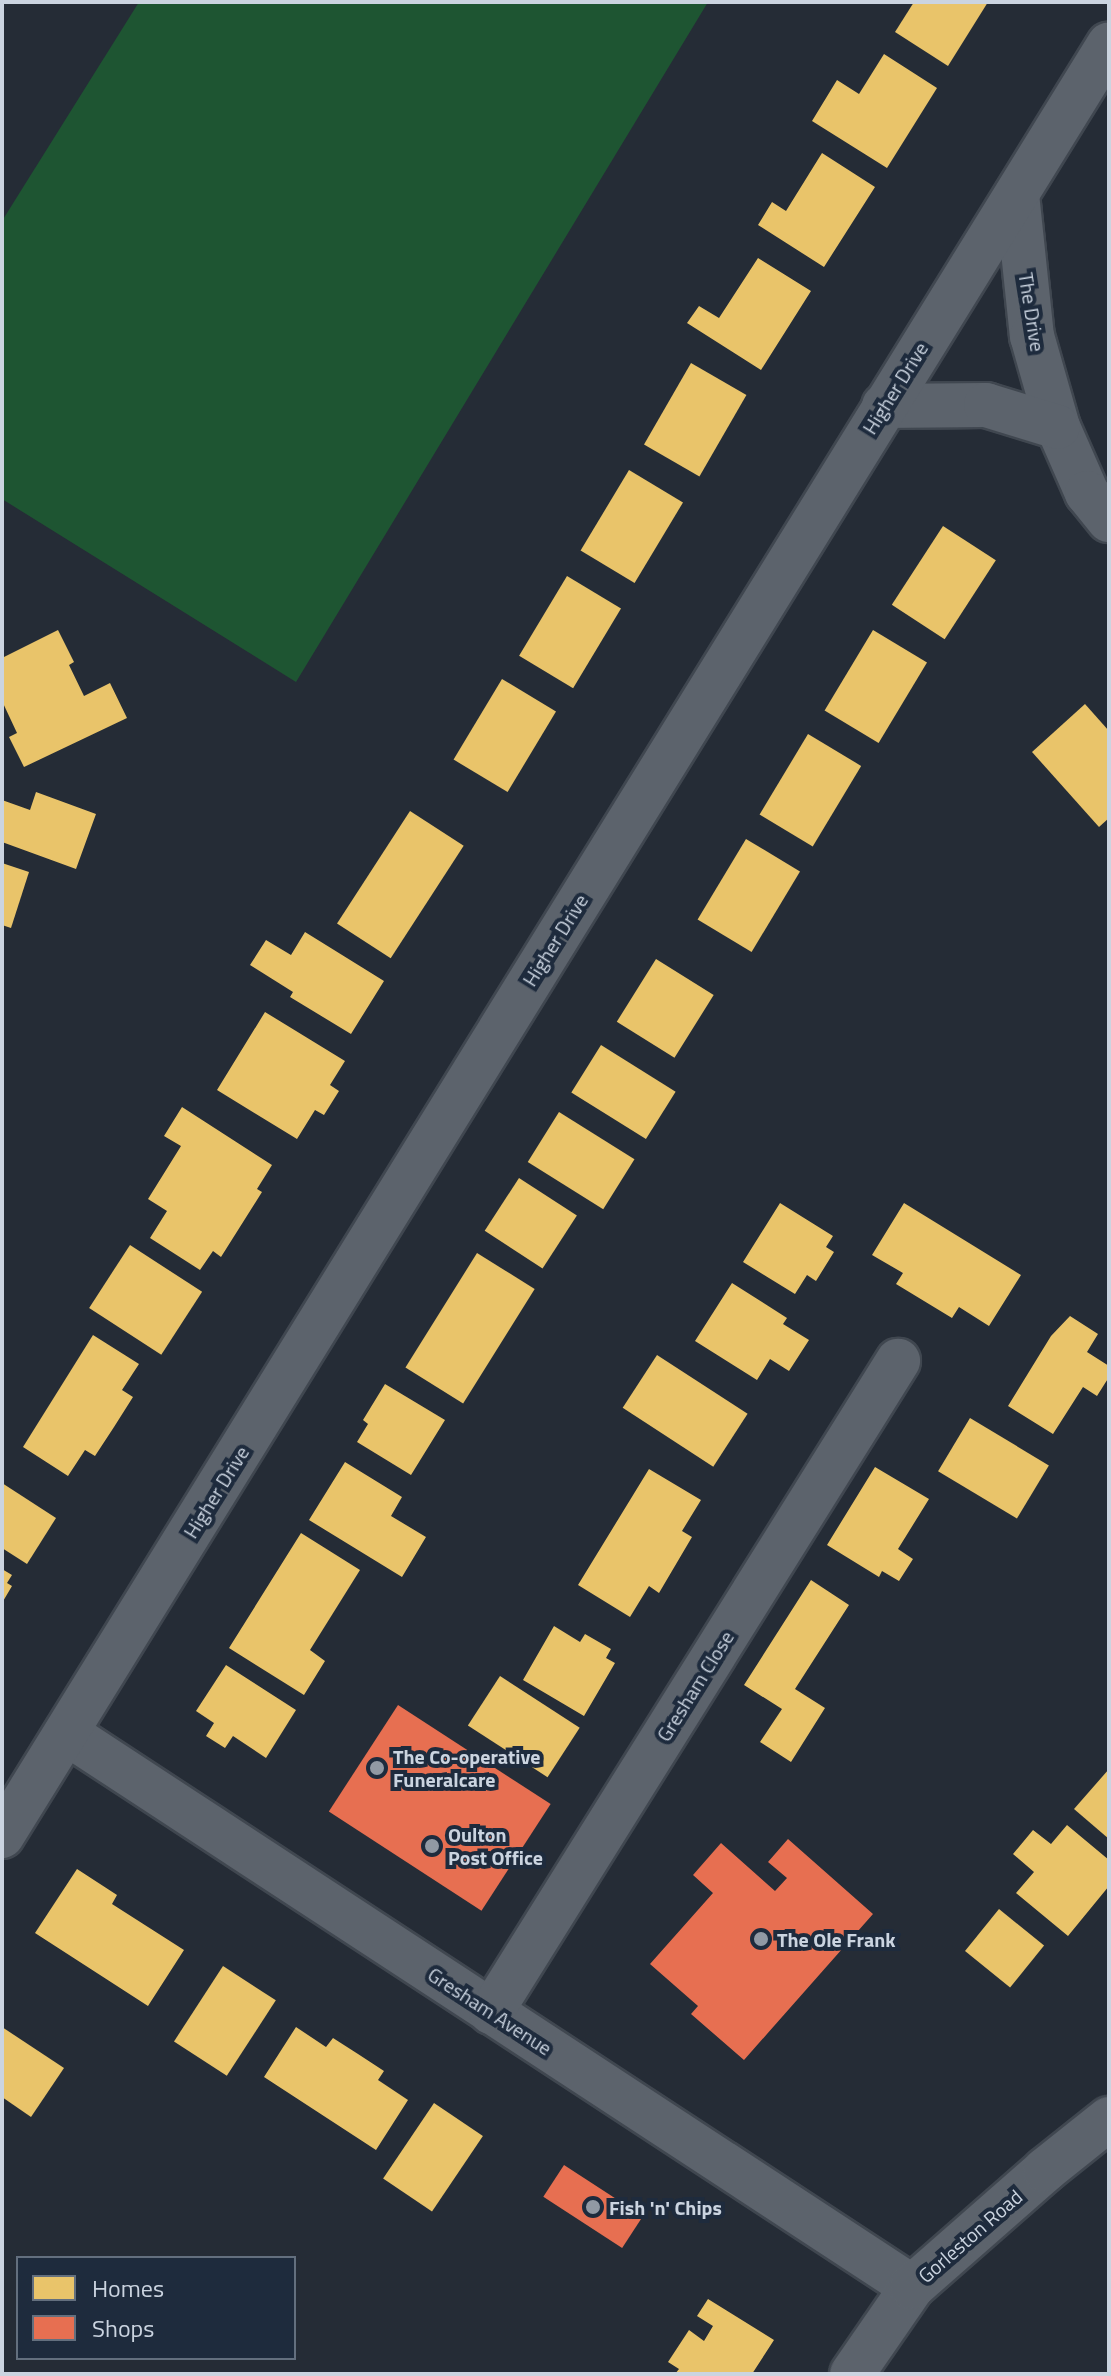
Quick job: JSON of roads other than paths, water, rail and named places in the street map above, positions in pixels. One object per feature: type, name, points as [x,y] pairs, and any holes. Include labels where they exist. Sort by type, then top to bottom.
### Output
[{"type":"street","name":"Higher Drive","points":[[2,1836],[68,1734],[1109,44]]},
{"type":"street","name":"The Drive","points":[[1017,194],[1032,336],[1058,427],[1087,493],[1109,520]]},
{"type":"street","points":[[884,406],[986,405],[1058,427]]},
{"type":"street","name":"Gresham Close","points":[[491,2012],[898,1361]]},
{"type":"street","name":"Gresham Avenue","points":[[68,1734],[912,2287]]},
{"type":"street","name":"Gorleston Road","points":[[852,2374],[912,2287],[1045,2170],[1109,2119]]},
{"type":"place","name":"The Co-operative Funeralcare","points":[[377,1768]]},
{"type":"place","name":"Oulton Post Office","points":[[432,1846]]},
{"type":"place","name":"The Ole Frank","points":[[761,1939]]},
{"type":"place","name":"Fish 'n' Chips","points":[[593,2207]]}]
